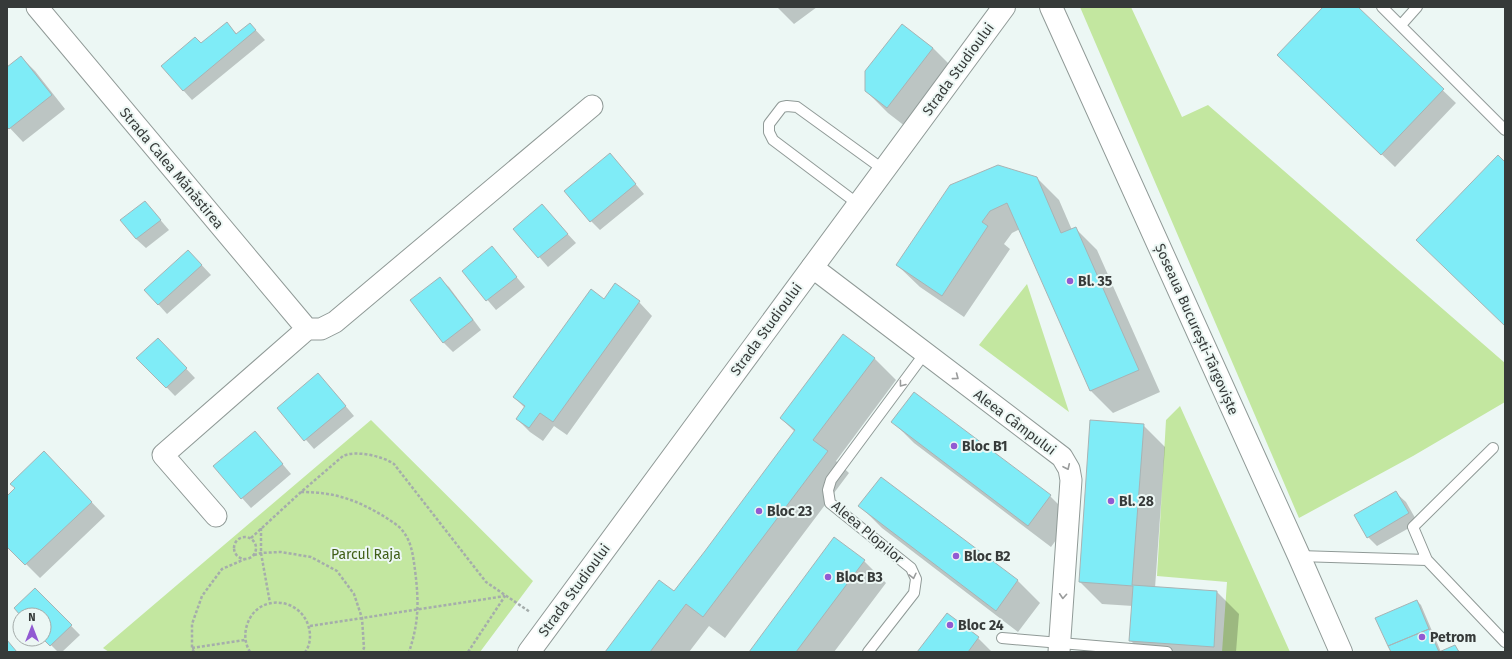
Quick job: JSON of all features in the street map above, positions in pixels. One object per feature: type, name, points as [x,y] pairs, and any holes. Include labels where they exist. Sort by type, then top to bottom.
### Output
[{"type":"street","name":"Strada Calea Mănăstirea","points":[[37,7],[307,329]]},
{"type":"street","name":"Strada Studioului","points":[[529,652],[1004,7]]},
{"type":"street","name":"Șoseaua București-Târgoviște","points":[[1052,7],[1341,652]]},
{"type":"street","points":[[216,516],[163,455],[307,329],[321,329],[335,322],[592,106]]},
{"type":"street","name":"Aleea Câmpului","points":[[812,267],[1062,457],[1069,469],[1071,480],[1059,648]]},
{"type":"lane","points":[[1382,7],[1505,130]]},
{"type":"lane","points":[[1401,25],[1417,7]]},
{"type":"lane","points":[[858,204],[773,140],[769,132],[769,124],[782,107],[787,106],[797,108],[884,170]]},
{"type":"lane","name":"Aleea Plopilor","points":[[868,652],[914,593],[916,579],[911,568],[830,503],[828,490],[831,480],[926,353]]},
{"type":"lane","points":[[1493,448],[1413,527],[1427,560],[1505,642]]},
{"type":"lane","points":[[1299,556],[1427,560]]},
{"type":"lane","points":[[1002,638],[1059,648],[1167,652]]},
{"type":"path","points":[[251,538],[301,492],[347,454],[357,453],[389,461],[394,464],[486,582],[549,625]]},
{"type":"path","points":[[301,492],[327,493],[345,498],[376,512],[402,529],[409,540],[413,552],[418,596],[418,610],[414,637],[409,652]]},
{"type":"path","points":[[261,528],[261,553],[270,603]]},
{"type":"path","points":[[245,559],[238,557],[234,551],[237,540],[240,538],[251,538],[254,541],[256,548],[254,555]]},
{"type":"path","points":[[194,652],[192,648],[192,624],[202,596],[222,569],[254,555],[261,553],[281,552],[311,557],[337,571],[354,594],[362,618],[364,648],[362,652]]},
{"type":"path","points":[[310,626],[506,595]]},
{"type":"path","points":[[468,652],[506,595]]},
{"type":"path","points":[[250,652],[245,640],[245,630],[248,621],[253,613],[261,606],[281,602],[291,605],[300,611],[310,626],[310,639],[305,652]]},
{"type":"path","points":[[192,648],[245,640]]},
{"type":"green space","points":[[1080,7],[1131,7],[1182,117],[1208,105],[1505,363],[1505,402],[1413,456],[1299,518]]},
{"type":"green space","points":[[1027,284],[1069,412],[979,345]]},
{"type":"green space","points":[[1180,406],[1290,652],[1222,652],[1227,582],[1157,576],[1166,420]]},
{"type":"green space","name":"Parcul Raja","points":[[371,420],[533,581],[480,652],[109,652],[103,648]]},
{"type":"building","points":[[1323,7],[1358,7],[1444,89],[1381,155],[1277,55]]},
{"type":"building","points":[[227,22],[236,34],[250,23],[256,30],[183,91],[161,66],[195,37],[201,43]]},
{"type":"building","points":[[902,24],[933,48],[887,108],[865,91],[865,71]]},
{"type":"building","points":[[21,56],[52,95],[9,129],[7,127],[7,67]]},
{"type":"building","points":[[610,153],[636,184],[590,222],[564,191]]},
{"type":"building","points":[[1498,155],[1505,162],[1505,326],[1416,240]]},
{"type":"building","name":"Bl. 35","points":[[998,165],[1037,177],[1061,233],[1076,227],[1139,370],[1090,391],[1007,203],[990,211],[982,222],[988,226],[942,296],[896,265],[950,185]]},
{"type":"building","points":[[145,201],[161,220],[136,239],[120,220]]},
{"type":"building","points":[[542,204],[568,234],[538,258],[513,229]]},
{"type":"building","points":[[492,246],[517,277],[486,301],[462,271]]},
{"type":"building","points":[[188,250],[202,265],[158,305],[144,290]]},
{"type":"building","points":[[440,277],[473,320],[443,343],[410,300]]},
{"type":"building","points":[[615,283],[640,301],[553,422],[540,413],[529,428],[516,419],[525,406],[513,397],[591,289],[604,299]]},
{"type":"building","name":"Bloc 23","points":[[843,334],[875,358],[813,440],[828,451],[703,617],[686,604],[650,652],[605,652],[659,580],[674,591],[705,551],[795,430],[780,418]]},
{"type":"building","points":[[158,338],[187,368],[166,388],[136,358]]},
{"type":"building","points":[[318,373],[346,406],[304,441],[277,408]]},
{"type":"building","name":"Bloc B1","points":[[914,392],[1051,495],[1028,526],[891,422]]},
{"type":"building","name":"Bl. 28","points":[[1090,420],[1144,424],[1132,585],[1217,591],[1214,647],[1129,641],[1133,586],[1079,582]]},
{"type":"building","points":[[255,431],[283,464],[241,499],[213,466]]},
{"type":"building","points":[[44,451],[92,502],[25,565],[7,547],[7,496],[15,488],[10,484]]},
{"type":"building","name":"Bloc B2","points":[[881,477],[1018,580],[996,611],[858,506]]},
{"type":"building","points":[[1396,491],[1409,513],[1367,538],[1354,515]]},
{"type":"building","name":"Bloc B3","points":[[834,537],[865,560],[796,652],[749,652]]},
{"type":"building","points":[[35,588],[72,625],[52,644],[52,607],[15,607]]},
{"type":"building","points":[[1417,600],[1429,629],[1388,646],[1375,618]]},
{"type":"building","name":"Bloc 24","points":[[947,613],[979,637],[968,652],[917,652]]},
{"type":"building","name":"Petrom","points":[[1429,629],[1439,652],[1391,652],[1388,646]]},
{"type":"building","points":[[7,640],[17,652],[7,652]]},
{"type":"building","points":[[1455,645],[1459,652],[1439,652]]},
{"type":"place","name":"Bl. 35","points":[[1070,281]]},
{"type":"place","name":"Bloc B1","points":[[954,446]]},
{"type":"place","name":"Bl. 28","points":[[1111,501]]},
{"type":"place","name":"Bloc 23","points":[[759,511]]},
{"type":"place","name":"Bloc B2","points":[[956,556]]},
{"type":"place","name":"Bloc B3","points":[[828,577]]},
{"type":"place","name":"Bloc 24","points":[[950,625]]},
{"type":"place","name":"Petrom","points":[[1422,637]]}]
